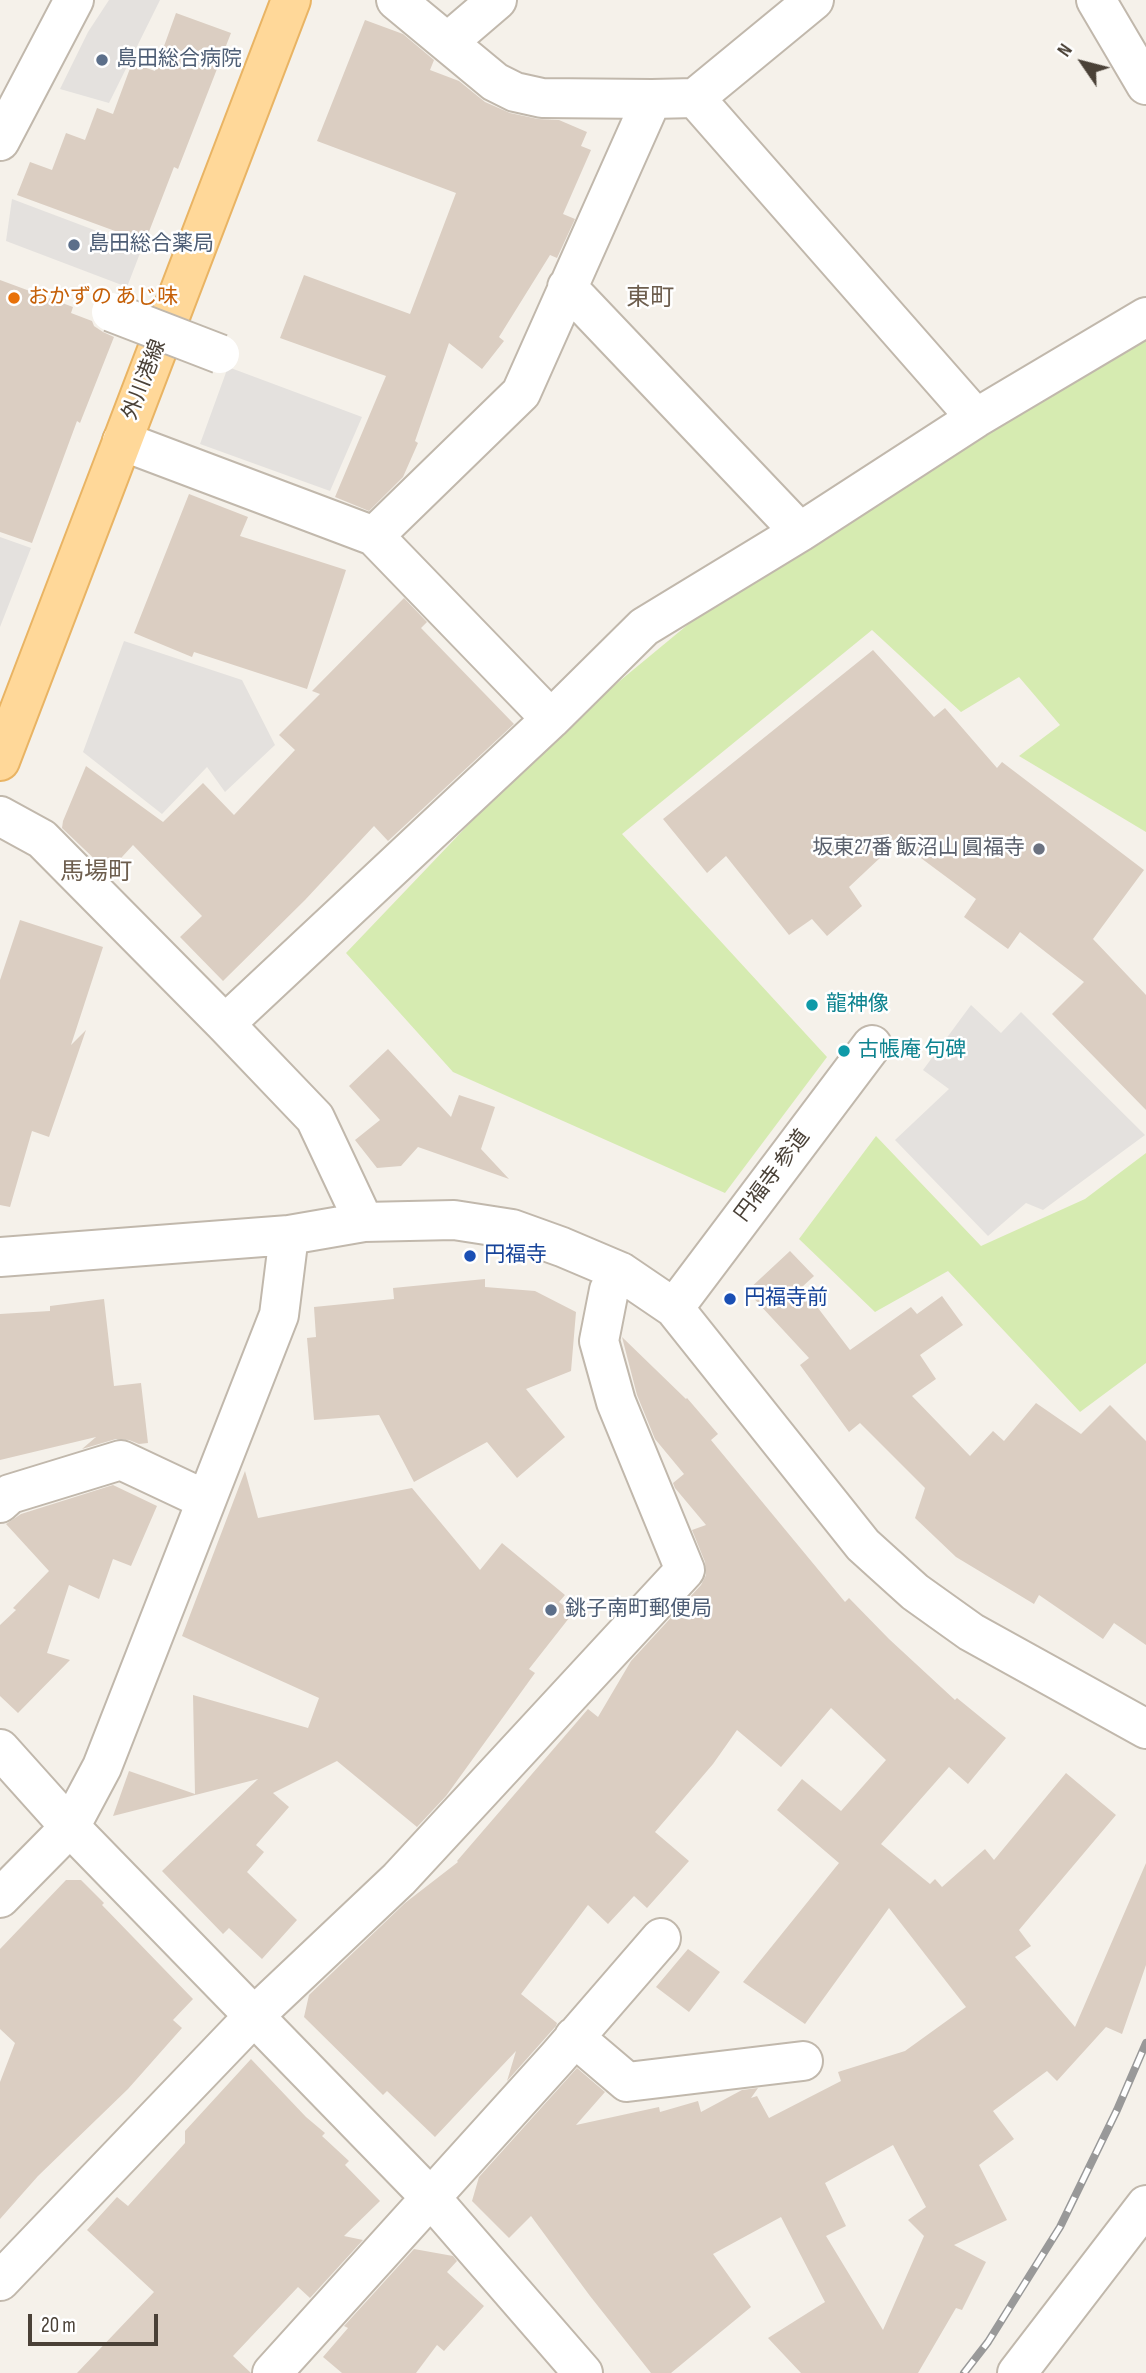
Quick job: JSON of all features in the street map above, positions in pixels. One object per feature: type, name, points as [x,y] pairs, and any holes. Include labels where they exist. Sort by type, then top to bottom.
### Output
[{"type":"main road","name":"外川港線","points":[[0,760],[291,0]]},
{"type":"street","points":[[0,142],[74,0]]},
{"type":"street","points":[[396,0],[495,82],[515,92],[542,98],[652,99],[695,99],[814,0]]},
{"type":"street","points":[[448,41],[497,0]]},
{"type":"street","points":[[1096,0],[1146,85]]},
{"type":"street","points":[[374,536],[521,393],[652,99]]},
{"type":"street","points":[[695,99],[976,418]]},
{"type":"street","points":[[567,287],[800,532]]},
{"type":"street","points":[[111,312],[220,354]]},
{"type":"street","points":[[225,1024],[551,719],[644,627],[800,532],[976,418],[1146,317]]},
{"type":"street","points":[[122,441],[374,536],[551,719]]},
{"type":"street","points":[[0,816],[42,839],[315,1118],[365,1222]]},
{"type":"street","name":"円福寺 参道","points":[[674,1308],[872,1045]]},
{"type":"street","points":[[0,1256],[289,1235],[365,1222],[454,1220],[512,1229],[562,1247],[621,1272],[674,1308],[863,1545],[915,1592],[971,1632],[1146,1729]]},
{"type":"street","points":[[0,1899],[70,1827],[102,1767],[279,1315],[289,1235]]},
{"type":"street","points":[[0,2281],[254,2016],[399,1879],[685,1570],[616,1402],[599,1341],[610,1290],[621,1272]]},
{"type":"street","points":[[0,1503],[10,1494],[121,1460],[206,1500]]},
{"type":"street","points":[[0,1749],[70,1827],[375,2137],[583,2373]]},
{"type":"street","points":[[272,2373],[661,1938]]},
{"type":"street","points":[[575,2037],[627,2082],[803,2061]]},
{"type":"street","points":[[1017,2373],[1146,2205]]},
{"type":"green space","points":[[1146,335],[1146,832],[1019,756],[1060,725],[1019,677],[961,712],[872,630],[622,834],[827,1057],[725,1193],[453,1072],[346,953],[552,737],[697,617],[886,493]]},
{"type":"green space","points":[[876,1136],[981,1246],[1085,1199],[1146,1153],[1146,1363],[1080,1412],[948,1271],[875,1312],[799,1239]]},
{"type":"shaded area","name":"島田総合病院","points":[[109,0],[160,0],[109,103],[60,89],[88,32]]},
{"type":"shaded area","name":"島田総合薬局","points":[[12,199],[142,248],[127,287],[6,241]]},
{"type":"shaded area","points":[[228,367],[362,417],[330,491],[200,444]]},
{"type":"shaded area","points":[[0,537],[31,548],[0,627]]},
{"type":"shaded area","points":[[124,641],[242,680],[275,745],[225,792],[207,767],[162,814],[83,752]]},
{"type":"shaded area","points":[[971,1005],[1001,1033],[1021,1012],[1145,1135],[1043,1210],[1026,1203],[988,1236],[895,1140],[949,1089],[923,1070]]},
{"type":"building","points":[[176,13],[231,33],[178,169],[174,167],[145,242],[17,195],[30,162],[52,170],[66,133],[85,140],[97,108],[113,114],[132,63],[155,71]]},
{"type":"building","points":[[365,20],[403,34],[434,60],[430,70],[459,81],[485,102],[510,113],[559,120],[587,132],[581,146],[591,150],[563,214],[575,219],[557,258],[550,255],[499,337],[504,341],[482,369],[449,343],[415,441],[418,443],[403,477],[369,511],[335,497],[386,376],[280,338],[304,275],[410,314],[456,193],[317,141]]},
{"type":"building","points":[[0,280],[73,307],[71,313],[92,321],[94,326],[114,337],[80,423],[77,421],[32,543],[0,532]]},
{"type":"building","points":[[189,494],[248,517],[240,536],[346,570],[307,689],[194,652],[192,657],[134,633]]},
{"type":"building","points":[[404,598],[427,622],[421,628],[514,724],[388,841],[374,826],[305,900],[223,981],[180,937],[202,916],[133,845],[111,869],[107,865],[104,868],[62,828],[86,766],[163,822],[203,783],[234,815],[295,750],[279,735],[320,694],[312,691]]},
{"type":"building","points":[[873,650],[934,717],[945,708],[997,768],[1002,762],[1144,870],[1093,939],[1146,995],[1146,1110],[1052,1014],[1084,982],[1020,932],[1008,949],[964,917],[976,899],[898,841],[849,887],[862,906],[827,936],[812,919],[789,935],[726,856],[707,873],[663,819]]},
{"type":"building","points":[[20,920],[103,947],[71,1045],[86,1030],[49,1137],[32,1131],[10,1207],[0,1205],[0,980]]},
{"type":"building","points":[[388,1049],[451,1117],[459,1095],[495,1107],[481,1149],[509,1179],[418,1147],[401,1166],[377,1168],[355,1140],[380,1120],[349,1086]]},
{"type":"building","points":[[790,1251],[814,1276],[802,1287],[850,1350],[911,1307],[917,1314],[942,1296],[963,1325],[920,1355],[936,1379],[912,1396],[970,1456],[993,1431],[1004,1441],[1036,1403],[1081,1434],[1110,1405],[1146,1441],[1146,1645],[1114,1623],[1103,1639],[1039,1595],[1034,1604],[956,1557],[915,1518],[925,1488],[860,1423],[849,1432],[800,1365],[809,1358],[747,1291]]},
{"type":"building","points":[[485,1279],[485,1287],[535,1291],[576,1312],[571,1371],[526,1389],[565,1437],[517,1478],[487,1442],[414,1482],[379,1415],[314,1420],[307,1338],[316,1337],[314,1307],[394,1299],[393,1288]]},
{"type":"building","points":[[104,1299],[114,1386],[141,1383],[148,1443],[139,1444],[116,1439],[82,1449],[96,1437],[0,1460],[0,1314],[50,1311],[50,1306]]},
{"type":"building","points":[[622,1337],[687,1398],[718,1434],[711,1440],[845,1602],[849,1598],[955,1700],[957,1698],[1006,1738],[968,1784],[949,1767],[881,1844],[930,1884],[935,1879],[942,1887],[985,1849],[994,1860],[1066,1773],[1116,1815],[1019,1930],[1031,1946],[1015,1957],[1075,2027],[1146,1863],[1146,1965],[1122,2034],[1106,2027],[1057,2081],[1047,2071],[993,2111],[1014,2139],[979,2165],[1007,2220],[954,2245],[986,2262],[962,2310],[956,2308],[918,2373],[801,2373],[768,2338],[825,2302],[781,2217],[713,2254],[751,2307],[671,2373],[651,2373],[531,2216],[509,2238],[472,2201],[479,2177],[577,2068],[605,2092],[576,2125],[659,2107],[660,2112],[698,2101],[701,2112],[742,2090],[758,2088],[751,2098],[757,2096],[769,2118],[841,2081],[838,2072],[905,2051],[966,2007],[889,1908],[805,2024],[743,1982],[839,1863],[777,1810],[802,1779],[841,1811],[886,1760],[831,1708],[781,1767],[737,1730],[713,1764],[655,1832],[689,1861],[647,1908],[634,1896],[608,1924],[588,1905],[521,1994],[557,2023],[556,2026],[507,2081],[516,2051],[435,2137],[387,2091],[383,2095],[304,2017],[309,1995],[405,1903],[458,1862],[588,1709],[598,1717],[631,1661],[701,1585],[706,1575],[705,1562],[692,1530],[706,1525],[675,1488],[673,1483],[684,1474],[655,1439],[637,1395]],"holes":[[[893,2145],[926,2207],[908,2220],[924,2236],[883,2330],[826,2236],[846,2226],[825,2183]]]},
{"type":"building","points":[[245,1471],[258,1518],[412,1488],[480,1570],[502,1543],[565,1595],[559,1602],[573,1613],[529,1669],[535,1673],[446,1796],[417,1827],[337,1761],[273,1793],[289,1807],[256,1845],[264,1852],[247,1872],[297,1920],[262,1959],[229,1928],[223,1934],[162,1871],[258,1779],[113,1816],[129,1771],[195,1794],[193,1695],[308,1728],[319,1698],[182,1636]]},
{"type":"building","points":[[113,1485],[157,1506],[131,1566],[113,1559],[99,1599],[69,1585],[47,1653],[70,1660],[18,1713],[0,1696],[0,1625],[49,1571],[6,1524],[21,1514]]},
{"type":"building","points":[[66,1880],[81,1880],[193,1999],[173,2020],[182,2028],[128,2089],[38,2176],[0,2219],[0,2082],[15,2043],[0,2029],[0,1949]]},
{"type":"building","points":[[688,1949],[720,1972],[689,2012],[656,1987]]},
{"type":"building","points":[[251,2059],[306,2117],[325,2133],[322,2136],[349,2161],[345,2165],[380,2201],[344,2236],[363,2240],[310,2298],[298,2287],[233,2356],[251,2373],[77,2373],[154,2292],[87,2230],[117,2197],[128,2206],[185,2143],[185,2131]]},
{"type":"building","points":[[414,2249],[453,2256],[457,2261],[447,2272],[484,2306],[444,2351],[437,2345],[416,2373],[342,2373],[323,2357],[348,2328],[344,2326]]},
{"type":"railway","points":[[964,2373],[988,2342],[1060,2227],[1146,2043]]},
{"type":"place","name":"島田総合病院","points":[[102,60]]},
{"type":"place","name":"島田総合薬局","points":[[74,245]]},
{"type":"place","name":"おかずの あじ味","points":[[14,298]]},
{"type":"place","name":"坂東27番 飯沼山 圓福寺","points":[[1039,849]]},
{"type":"place","name":"龍神像","points":[[812,1005]]},
{"type":"place","name":"古帳庵 句碑","points":[[844,1051]]},
{"type":"place","name":"円福寺","points":[[470,1256]]},
{"type":"place","name":"円福寺前","points":[[730,1299]]},
{"type":"place","name":"銚子南町郵便局","points":[[551,1610]]},
{"type":"district","name":"東町","points":[[650,299]]},
{"type":"district","name":"馬場町","points":[[96,873]]}]
